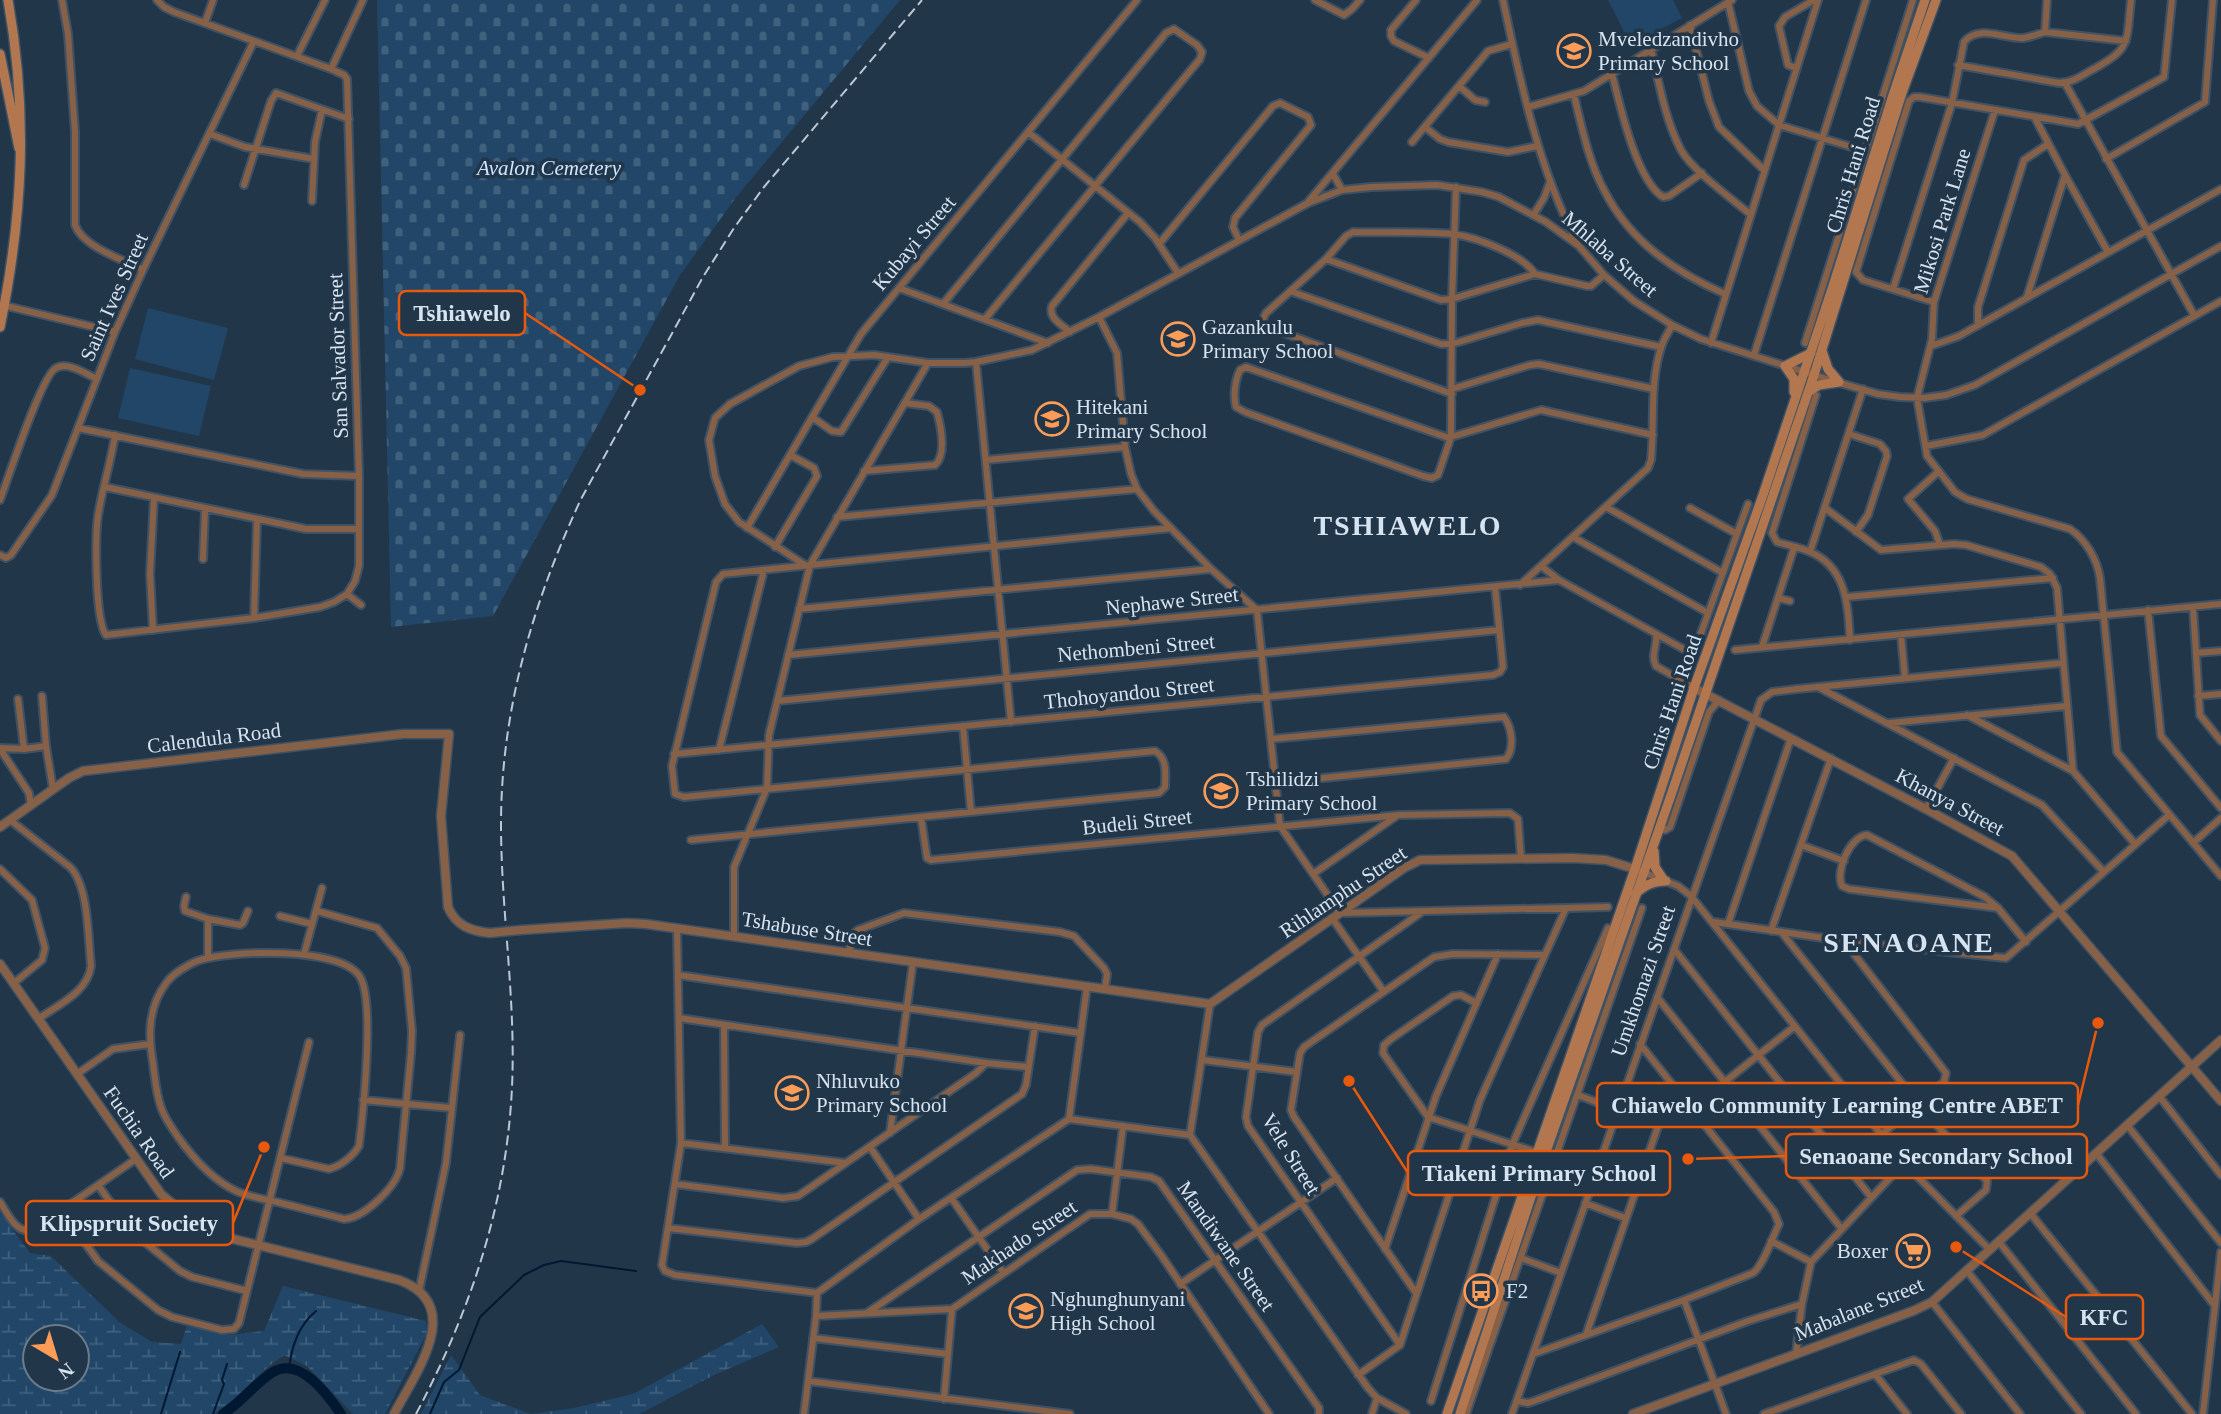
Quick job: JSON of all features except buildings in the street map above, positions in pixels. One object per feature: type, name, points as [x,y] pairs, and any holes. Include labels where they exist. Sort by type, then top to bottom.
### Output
[{"type":"main road","points":[[0,327],[15,245],[22,134],[20,84],[8,0]]},
{"type":"main road","name":"Chris Hani Road","points":[[1462,1414],[1541,1153],[1639,870],[1694,688],[1788,421],[1822,350],[1902,93],[1936,0]]},
{"type":"main road","name":"Chris Hani Road","points":[[1446,1414],[1636,894],[1639,870],[1657,832],[1812,394],[1809,373],[1811,353],[1923,3]]},
{"type":"main road","points":[[0,54],[20,153]]},
{"type":"main road","points":[[1822,350],[1826,365],[1839,382]]},
{"type":"main road","points":[[1788,421],[1794,382],[1785,366],[1811,353]]},
{"type":"main road","points":[[1812,394],[1823,384],[1839,382]]},
{"type":"main road","points":[[1636,894],[1648,884],[1665,880],[1653,860],[1657,832]]},
{"type":"street","points":[[62,0],[68,34],[75,132],[75,225],[88,243],[143,270]]},
{"type":"street","points":[[157,0],[167,10],[331,69],[363,0]]},
{"type":"street","points":[[205,23],[213,0]]},
{"type":"street","points":[[297,56],[326,0]]},
{"type":"street","name":"Kubayi Street","points":[[747,527],[861,334],[1137,0]]},
{"type":"street","points":[[1315,0],[1344,15],[1360,0]]},
{"type":"street","points":[[1416,0],[1391,30],[1391,36],[1394,41],[1429,58]]},
{"type":"street","points":[[1308,203],[1477,0]]},
{"type":"street","points":[[1503,0],[1537,146],[1579,246]]},
{"type":"street","points":[[1711,343],[1816,0]]},
{"type":"street","points":[[1796,68],[1788,65],[1779,26],[1785,17],[1816,0]]},
{"type":"street","points":[[1754,355],[1866,0]]},
{"type":"street","points":[[1805,343],[1913,0]]},
{"type":"street","points":[[2045,32],[2047,0]]},
{"type":"street","points":[[1958,65],[2065,83],[2116,57],[2126,41],[2131,0]]},
{"type":"street","points":[[1934,302],[1863,280],[1856,275],[1856,264],[1911,99],[1916,97],[2078,124],[2164,77],[2172,0]]},
{"type":"street","points":[[2106,159],[2206,102],[2213,0]]},
{"type":"street","points":[[1528,107],[1574,96],[1730,1],[1751,97],[1757,106],[1779,125],[1865,151]]},
{"type":"street","points":[[1690,25],[1709,102],[1719,127],[1764,170]]},
{"type":"street","points":[[943,304],[1169,30],[1176,30],[1197,45],[1202,52],[1201,57],[985,319]]},
{"type":"street","points":[[1893,289],[1952,103],[1962,46],[1969,36],[1977,32],[2023,38],[2045,32],[2126,41]]},
{"type":"street","name":"Saint Ives Street","points":[[0,555],[6,558],[9,556],[50,498],[143,270],[254,41]]},
{"type":"street","points":[[1412,142],[1488,51],[1512,44]]},
{"type":"street","points":[[1651,50],[1666,111],[1684,155],[1750,214]]},
{"type":"street","name":"San Salvador Street","points":[[331,69],[347,79],[349,119],[359,566],[348,594]]},
{"type":"street","points":[[1612,74],[1626,126],[1642,169],[1659,194],[1663,197],[1669,196],[1702,173]]},
{"type":"street","points":[[2065,83],[2194,316]]},
{"type":"street","points":[[1458,86],[1475,100],[1485,102]]},
{"type":"street","points":[[244,185],[276,93],[349,119]]},
{"type":"street","points":[[1574,96],[1589,152],[1601,183],[1629,229],[1672,267],[1725,294]]},
{"type":"street","points":[[1159,244],[1275,105],[1280,103],[1308,117],[1311,121],[1309,129],[1235,218],[1233,227],[1239,240]]},
{"type":"street","points":[[312,201],[316,133],[322,110]]},
{"type":"street","name":"Mikosi Park Lane","points":[[1994,110],[1934,302],[1931,346],[1917,398],[1927,456],[1955,492],[1968,499],[2070,529],[2094,558],[2098,567],[2117,752],[2221,876]]},
{"type":"street","points":[[2035,118],[2108,252]]},
{"type":"street","points":[[1424,127],[1448,142],[1511,152],[1537,146]]},
{"type":"street","points":[[1028,132],[1149,232],[1178,273]]},
{"type":"street","points":[[210,134],[239,145],[314,159]]},
{"type":"street","points":[[1978,325],[1979,307],[2022,166],[2027,157],[2048,144]]},
{"type":"street","points":[[1333,174],[1342,190]]},
{"type":"street","points":[[2027,298],[2065,175]]},
{"type":"street","points":[[1534,214],[1550,182]]},
{"type":"street","name":"Mhlaba Street","points":[[807,565],[775,547],[733,517],[725,505],[715,476],[709,440],[715,418],[730,404],[799,366],[848,355],[928,363],[976,362],[1016,354],[1049,343],[1308,203],[1342,190],[1413,186],[1456,187],[1499,197],[1534,214],[1579,246],[1604,275],[1634,302],[1672,326],[1711,343],[1863,389],[1900,397],[1947,395],[1975,385],[2221,246]]},
{"type":"street","points":[[1456,187],[1451,299],[1451,437],[1439,473],[1428,477],[1240,411],[1236,407],[1234,400],[1238,373],[1246,367],[1440,436],[1451,437],[1541,410],[1653,435]]},
{"type":"street","points":[[1931,346],[1950,341],[2221,189]]},
{"type":"street","points":[[1070,332],[1053,318],[1052,306],[1128,213]]},
{"type":"street","points":[[1535,274],[1520,259],[1454,234],[1353,232],[1262,319],[1265,326],[1452,391],[1534,364],[1654,388]]},
{"type":"street","points":[[1326,259],[1441,300],[1535,274],[1587,286],[1591,286],[1604,275]]},
{"type":"street","points":[[899,288],[1049,343]]},
{"type":"street","points":[[1290,291],[1441,344],[1452,344],[1538,320],[1661,347]]},
{"type":"street","points":[[1926,446],[1983,435],[2221,301]]},
{"type":"street","points":[[2,305],[116,332]]},
{"type":"street","points":[[1099,317],[1117,353],[1130,474],[1137,489],[1171,528],[1257,610],[1280,825],[1313,874],[1359,957],[1384,992]]},
{"type":"street","points":[[1519,585],[1648,468],[1653,435],[1654,388],[1661,347],[1672,326]]},
{"type":"street","points":[[811,417],[832,431],[841,432],[888,357]]},
{"type":"street","points":[[976,362],[1011,722]]},
{"type":"street","points":[[734,935],[734,867],[767,788],[768,744],[807,565],[928,363]]},
{"type":"street","points":[[0,500],[41,390],[52,371],[56,367],[65,366],[97,379]]},
{"type":"street","points":[[1810,552],[1863,389]]},
{"type":"street","points":[[1812,394],[1772,533],[1777,542],[1810,552],[1826,563],[1836,575],[1847,597],[1850,640]]},
{"type":"street","points":[[864,471],[935,464],[939,461],[942,453],[937,412],[929,406],[905,403]]},
{"type":"street","points":[[78,428],[303,474],[359,476]]},
{"type":"street","points":[[1849,434],[1880,444],[1886,451],[1868,515],[1856,532]]},
{"type":"street","points":[[116,435],[97,524],[97,581],[101,625],[108,636],[320,607],[348,594],[361,605]]},
{"type":"street","points":[[986,460],[1125,447]]},
{"type":"street","points":[[775,547],[817,476],[817,472],[810,466],[790,455]]},
{"type":"street","points":[[1938,472],[1908,499],[1935,531],[1940,545]]},
{"type":"street","points":[[105,487],[306,529],[359,529]]},
{"type":"street","points":[[837,517],[1137,489]]},
{"type":"street","points":[[153,630],[150,574],[154,498]]},
{"type":"street","points":[[1541,566],[1559,580],[1656,634],[1687,651],[1693,650],[1748,504]]},
{"type":"street","points":[[1606,507],[1723,573]]},
{"type":"street","points":[[1690,508],[1737,534]]},
{"type":"street","points":[[1825,508],[1881,550],[1966,545],[2041,567],[2053,578],[2057,588],[2073,771]]},
{"type":"street","points":[[203,559],[205,509]]},
{"type":"street","points":[[254,618],[257,520]]},
{"type":"street","points":[[691,840],[1155,794],[1165,787],[1164,760],[1156,751],[684,797],[676,795],[674,791],[672,773],[674,754],[716,582],[721,575],[1171,528]]},
{"type":"street","points":[[1573,537],[1708,613]]},
{"type":"street","points":[[1762,647],[1794,548]]},
{"type":"street","points":[[799,609],[1212,569]]},
{"type":"street","points":[[719,750],[764,570]]},
{"type":"street","points":[[1847,597],[2053,578]]},
{"type":"street","name":"Nephawe Street","points":[[788,655],[1559,580]]},
{"type":"street","name":"Thohoyandou Street","points":[[674,754],[1498,673],[1503,667],[1495,587]]},
{"type":"street","points":[[1778,598],[1790,601]]},
{"type":"street","points":[[1735,650],[2221,604]]},
{"type":"street","points":[[2193,607],[2202,719],[2221,741]]},
{"type":"street","points":[[2148,610],[2161,736],[2221,807]]},
{"type":"street","name":"Nethombeni Street","points":[[777,701],[1499,630]]},
{"type":"street","name":"Khanya Street","points":[[1656,634],[1653,657],[1656,666],[2006,852],[2221,1101]]},
{"type":"street","points":[[1902,635],[1905,678]]},
{"type":"street","points":[[2196,653],[2221,651]]},
{"type":"street","points":[[1819,687],[2063,663]]},
{"type":"street","points":[[1819,687],[2042,805],[2103,871]]},
{"type":"street","name":"Umkhomazi Street","points":[[1512,1414],[1761,700],[1769,693],[1819,687]]},
{"type":"street","points":[[2199,696],[2221,694]]},
{"type":"street","points":[[42,696],[53,789]]},
{"type":"street","points":[[18,699],[24,748]]},
{"type":"street","points":[[1657,832],[1670,827],[1709,712],[1719,700]]},
{"type":"street","points":[[1889,723],[2067,706]]},
{"type":"street","points":[[1967,715],[2073,771],[2135,844]]},
{"type":"street","points":[[1270,739],[1504,717],[1510,727],[1512,749],[1506,759],[1275,783]]},
{"type":"street","points":[[963,726],[971,812]]},
{"type":"street","name":"Calendula Road","points":[[0,827],[74,774],[89,770],[403,734],[449,733]]},
{"type":"street","name":"Tshabuse Street","points":[[449,733],[442,816],[448,907],[462,925],[478,932],[627,923],[734,935],[1210,1004]]},
{"type":"street","points":[[1728,924],[1791,738]]},
{"type":"street","points":[[0,749],[46,746]]},
{"type":"street","points":[[0,749],[29,793],[31,805]]},
{"type":"street","points":[[1771,931],[1831,758]]},
{"type":"street","points":[[1926,808],[1954,758]]},
{"type":"street","name":"Budeli Street","points":[[920,817],[925,856],[931,860],[1399,815],[1514,814],[1518,819],[1521,859]]},
{"type":"street","points":[[1313,874],[1399,815]]},
{"type":"street","points":[[1714,922],[1844,941],[2008,957],[2169,815]]},
{"type":"street","points":[[2193,842],[2221,818]]},
{"type":"street","points":[[10,820],[70,867],[77,874],[83,889],[91,966],[89,976],[75,993],[38,1019]]},
{"type":"street","points":[[1998,908],[1849,889],[1842,886],[1839,879],[1844,861],[1857,837],[1867,835],[1985,897],[1998,908],[2026,942]]},
{"type":"street","points":[[1801,845],[1844,861]]},
{"type":"street","name":"Rihlamphu Street","points":[[1210,1004],[1404,868],[1420,860],[1606,860],[1639,870]]},
{"type":"street","points":[[0,869],[32,901],[46,948],[39,964],[14,983]]},
{"type":"street","points":[[1639,870],[1678,886],[1691,896],[1904,1163],[1990,1250]]},
{"type":"street","points":[[304,954],[321,888]]},
{"type":"street","points":[[186,897],[185,911],[208,919],[242,925],[248,911]]},
{"type":"street","points":[[1336,915],[1608,907]]},
{"type":"street","points":[[1358,1375],[1400,1345],[1480,1100],[1566,908]]},
{"type":"street","points":[[1462,1414],[1521,1258],[1642,908]]},
{"type":"street","points":[[281,1158],[324,1168],[336,1167],[359,1146],[368,1033],[364,989],[358,974],[342,963],[304,954],[246,954],[208,958],[188,965],[166,982],[149,1022],[160,1107],[187,1149],[207,1170],[231,1188],[269,1200],[344,1219],[355,1216],[388,1191],[399,1174],[412,1031],[409,985],[404,962],[377,928],[317,911]]},
{"type":"street","name":"Vele Street","points":[[1400,1345],[1300,1203],[1248,1126],[1246,1117],[1258,1032],[1262,1025],[1424,911]]},
{"type":"street","points":[[849,953],[852,934],[904,913],[1060,932],[1074,936],[1104,968],[1107,974],[1105,989]]},
{"type":"street","points":[[280,916],[312,924]]},
{"type":"street","points":[[208,919],[208,958]]},
{"type":"street","points":[[1432,1401],[1512,1145],[1608,928]]},
{"type":"street","points":[[677,929],[681,1143],[662,1265],[666,1272],[817,1293],[919,1219],[1069,1119],[1190,1135]]},
{"type":"street","points":[[1782,933],[1917,1104],[1987,1181],[1986,1190],[1956,1216]]},
{"type":"street","points":[[1844,941],[1945,1070],[1946,1075],[1944,1082],[1882,1134]]},
{"type":"street","points":[[1674,949],[1871,1197]]},
{"type":"street","points":[[1385,1249],[1428,1117],[1498,954]]},
{"type":"street","points":[[1416,1293],[1294,1117],[1292,1110],[1301,1050],[1437,956],[1545,955]]},
{"type":"street","points":[[890,1133],[913,962]]},
{"type":"street","name":"Fuchia Road","points":[[0,964],[164,1197],[200,1227],[217,1235],[258,1246],[399,1280],[419,1291]]},
{"type":"street","points":[[678,975],[1080,1033]]},
{"type":"street","points":[[1069,1119],[1087,987]]},
{"type":"street","points":[[1476,1003],[1461,995],[1453,996],[1391,1039],[1383,1048],[1385,1056],[1428,1117],[1541,1153]]},
{"type":"street","points":[[1657,997],[1841,1228]]},
{"type":"street","points":[[1210,1004],[1190,1135],[1358,1375],[1377,1398],[1406,1414]]},
{"type":"street","points":[[679,1018],[1028,1067]]},
{"type":"street","points":[[724,1025],[725,1147]]},
{"type":"street","points":[[668,1228],[806,1242],[1022,1094],[1026,1086],[1035,1026]]},
{"type":"street","points":[[1692,1108],[1795,1026]]},
{"type":"street","points":[[394,1414],[423,1360],[433,1334],[432,1311],[419,1291],[446,1163],[460,1035]]},
{"type":"street","name":"Mabalane Street","points":[[1633,1414],[1932,1302],[2221,1040]]},
{"type":"street","points":[[62,1211],[98,1261],[158,1310],[172,1317],[222,1330],[234,1329],[239,1323],[309,1042]]},
{"type":"street","points":[[77,1074],[113,1049],[150,1044]]},
{"type":"street","points":[[1533,1354],[1756,1271],[1779,1224],[1777,1216],[1640,1044]]},
{"type":"street","points":[[1203,1060],[1296,1072]]},
{"type":"street","points":[[675,1184],[788,1199],[803,1194],[976,1073],[986,1063]]},
{"type":"street","points":[[1586,1335],[1672,1086]]},
{"type":"street","points":[[1578,1095],[1617,1110]]},
{"type":"street","points":[[2159,1096],[2221,1175]]},
{"type":"street","points":[[363,1100],[451,1108]]},
{"type":"street","points":[[2127,1125],[2221,1243]]},
{"type":"street","points":[[1112,1214],[1123,1126]]},
{"type":"street","points":[[681,1143],[847,1163]]},
{"type":"street","points":[[870,1147],[919,1219]]},
{"type":"street","points":[[2096,1153],[2215,1306]]},
{"type":"street","points":[[0,1202],[22,1230],[28,1231],[62,1211],[136,1159]]},
{"type":"street","points":[[1796,1354],[1801,1304],[1811,1262],[1904,1163]]},
{"type":"street","name":"Mandiwane Street","points":[[867,1313],[1077,1170],[1090,1169],[1151,1177],[1159,1181],[1304,1386],[1319,1408],[1319,1414]]},
{"type":"street","points":[[1180,1284],[1337,1178]]},
{"type":"street","points":[[98,1185],[130,1230],[180,1271],[192,1277],[247,1291]]},
{"type":"street","points":[[952,1199],[1003,1272]]},
{"type":"street","points":[[1585,1203],[1625,1217]]},
{"type":"street","points":[[2030,1213],[2192,1414]]},
{"type":"street","name":"Makhado Street","points":[[816,1317],[952,1309],[1090,1214],[1112,1214],[1138,1224],[1269,1414]]},
{"type":"street","points":[[1771,1241],[1811,1262]]},
{"type":"street","points":[[1999,1242],[2136,1414]]},
{"type":"street","points":[[2203,1414],[2221,1252]]},
{"type":"street","points":[[1521,1258],[1561,1273]]},
{"type":"street","points":[[1967,1270],[2081,1414]]},
{"type":"street","points":[[804,1414],[817,1293]]},
{"type":"street","points":[[890,1299],[892,1312]]},
{"type":"street","points":[[1684,1300],[1726,1414]]},
{"type":"street","points":[[1932,1302],[2021,1414]]},
{"type":"street","points":[[1517,1401],[1528,1403],[1537,1400],[1748,1321],[1801,1304]]},
{"type":"street","points":[[944,1398],[952,1309]]},
{"type":"street","points":[[813,1338],[948,1353]]},
{"type":"street","points":[[1764,1414],[1909,1361],[1918,1362],[1961,1414]]},
{"type":"street","points":[[1875,1374],[1907,1414]]},
{"type":"street","points":[[808,1381],[1022,1411],[1070,1414]]},
{"type":"street","points":[[1372,1414],[1377,1398]]},
{"type":"green space","name":"Avalon Cemetery","points":[[377,0],[900,0],[737,196],[680,275],[493,616],[391,627]]},
{"type":"green space","points":[[1608,0],[1673,0],[1682,18],[1631,45]]},
{"type":"green space","points":[[148,308],[228,328],[214,380],[135,359]]},
{"type":"green space","points":[[130,368],[211,386],[199,436],[118,418]]},
{"type":"green space","points":[[0,1213],[30,1253],[51,1256],[119,1322],[152,1342],[181,1344],[187,1325],[228,1335],[264,1331],[283,1286],[426,1321],[427,1333],[385,1414],[353,1414],[307,1366],[284,1355],[213,1414],[0,1414]]},
{"type":"green space","points":[[762,1324],[779,1347],[714,1375],[639,1414],[531,1414],[574,1408],[633,1394]]},
{"type":"green space","points":[[451,1355],[480,1395],[531,1414],[421,1414]]},
{"type":"waterway","points":[[430,1414],[444,1382],[459,1370],[480,1317],[524,1275],[544,1265],[561,1261],[636,1271]]},
{"type":"waterway","points":[[289,1368],[297,1337],[316,1311]]},
{"type":"waterway","points":[[161,1414],[180,1352]]},
{"type":"waterway","points":[[213,1414],[224,1384],[222,1380],[227,1364]]},
{"type":"waterway","points":[[223,1414],[266,1376],[283,1368],[303,1373],[312,1380],[341,1414]]},
{"type":"railway","points":[[416,1414],[452,1340],[480,1264],[507,1145],[513,1069],[502,859],[502,782],[523,657],[548,577],[581,499],[703,277],[734,228],[764,187],[922,0]]},
{"type":"place","name":"Mveledzandivho Primary School","points":[[1574,51]]},
{"type":"place","name":"Gazankulu Primary School","points":[[1178,339]]},
{"type":"place","name":"Tshiawelo","points":[[640,390]]},
{"type":"place","name":"Hitekani Primary School","points":[[1052,419]]},
{"type":"place","name":"Tshilidzi Primary School","points":[[1221,791]]},
{"type":"place","name":"Chiawelo Community Learning Centre ABET","points":[[2098,1023]]},
{"type":"place","name":"Tiakeni Primary School","points":[[1349,1081]]},
{"type":"place","name":"Nhluvuko Primary School","points":[[792,1093]]},
{"type":"place","name":"Klipspruit Society","points":[[264,1147]]},
{"type":"place","name":"Senaoane Secondary School","points":[[1688,1159]]},
{"type":"place","name":"KFC","points":[[1956,1247]]},
{"type":"place","name":"Boxer","points":[[1913,1251]]},
{"type":"place","name":"F2","points":[[1481,1291]]},
{"type":"place","name":"Nghunghunyani High School","points":[[1026,1311]]},
{"type":"district","name":"TSHIAWELO","points":[[1408,525]]},
{"type":"district","name":"SENAOANE","points":[[1909,942]]}]
